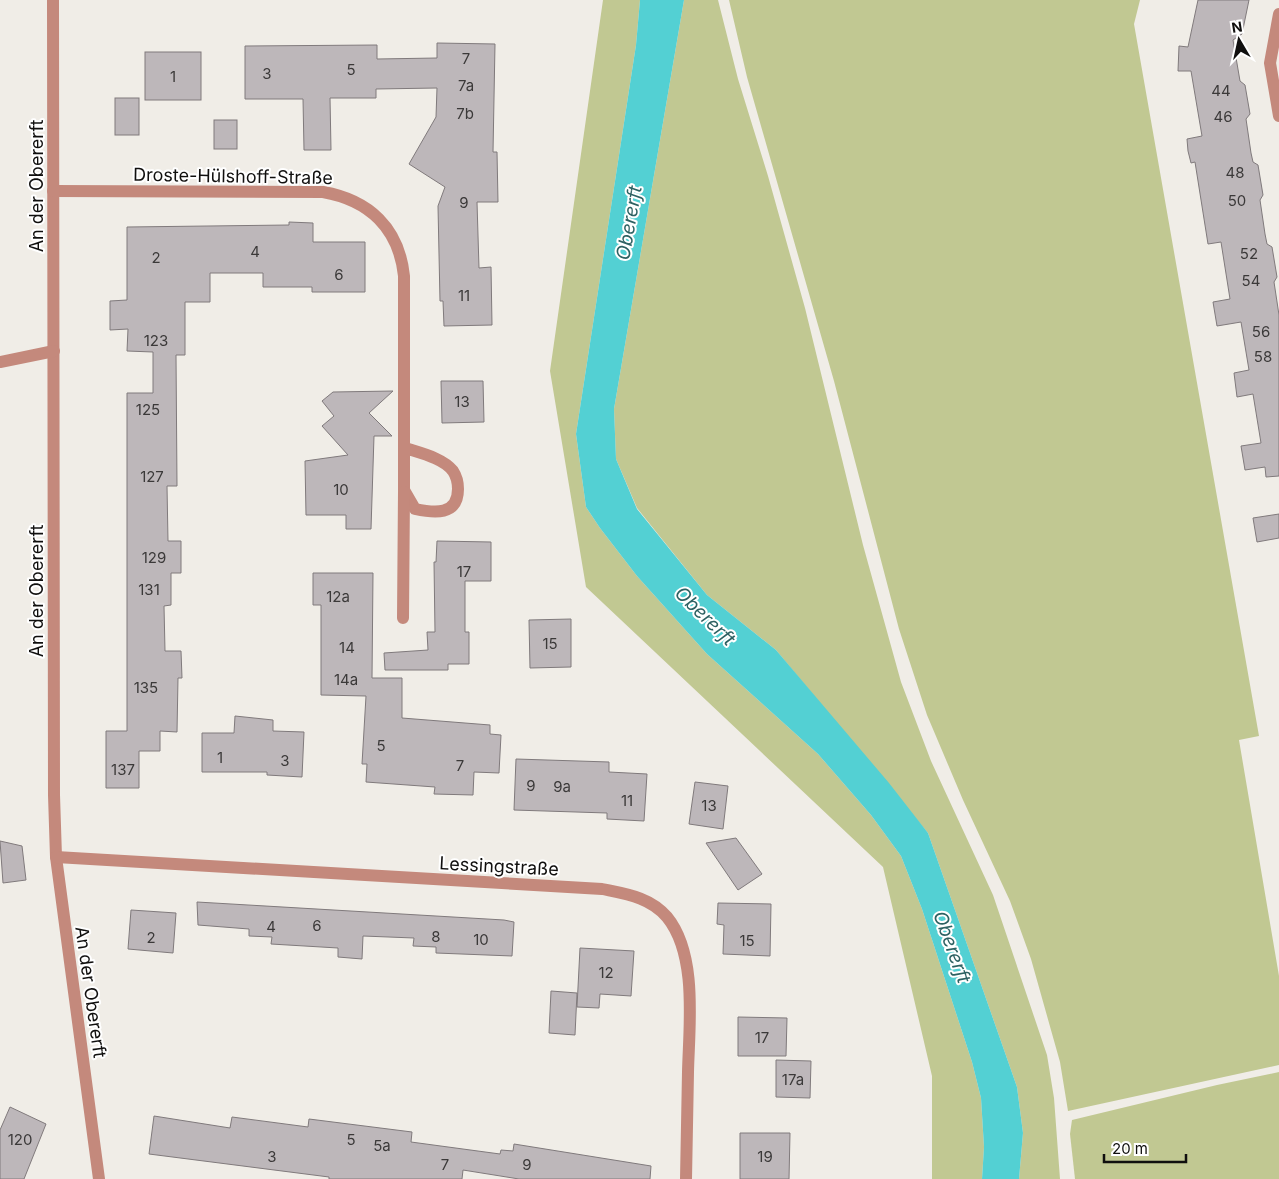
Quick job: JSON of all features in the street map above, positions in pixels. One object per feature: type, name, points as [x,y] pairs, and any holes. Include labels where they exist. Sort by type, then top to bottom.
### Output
[{"type":"street","name":"An der Obererft","points":[[54,0],[54,795],[56,857],[99,1179]]},
{"type":"street","points":[[1279,14],[1270,63],[1279,116]]},
{"type":"street","name":"Droste-Hülshoff-Straße","points":[[54,191],[322,192],[343,196],[376,215],[397,243],[402,257],[406,292],[403,618]]},
{"type":"street","points":[[0,362],[54,351]]},
{"type":"street","points":[[404,490],[415,509],[431,513],[442,512],[451,508],[458,497],[458,480],[452,470],[437,460],[405,448]]},
{"type":"street","name":"Lessingstraße","points":[[56,857],[602,889],[642,898],[655,906],[674,926],[681,942],[686,969],[689,996],[686,1179]]},
{"type":"green space","points":[[603,0],[640,0],[636,45],[576,434],[586,507],[637,576],[707,654],[818,754],[871,815],[901,856],[922,909],[972,1062],[981,1098],[984,1147],[982,1179],[932,1179],[932,1076],[883,867],[586,587],[550,371]]},
{"type":"green space","points":[[684,0],[718,0],[738,79],[768,176],[805,308],[863,545],[901,682],[931,761],[993,895],[1047,1055],[1054,1098],[1060,1179],[1019,1179],[1023,1133],[1017,1087],[928,833],[776,650],[707,595],[637,508],[616,459],[614,409]]},
{"type":"green space","points":[[729,0],[1140,0],[1134,24],[1259,736],[1239,740],[1279,976],[1279,1065],[1068,1111],[1060,1062],[1031,959],[1010,901],[963,800],[927,715],[899,629],[834,381],[747,77]]},
{"type":"green space","points":[[1279,1072],[1279,1179],[1075,1179],[1070,1134],[1072,1120]]},
{"type":"water","name":"Obererft","points":[[640,0],[684,0],[614,409],[616,459],[637,509],[707,595],[776,650],[889,783],[928,833],[1017,1087],[1023,1133],[1019,1179],[982,1179],[984,1147],[981,1098],[972,1062],[922,909],[901,856],[871,815],[818,754],[707,654],[637,576],[586,507],[576,434],[636,45]]},
{"type":"building","points":[[1198,0],[1249,0],[1242,34],[1233,40],[1240,81],[1245,85],[1250,114],[1246,119],[1253,162],[1258,165],[1263,195],[1260,200],[1265,234],[1267,244],[1272,247],[1277,277],[1274,282],[1279,315],[1279,476],[1266,477],[1265,467],[1245,470],[1241,446],[1261,443],[1253,394],[1237,397],[1234,373],[1249,370],[1241,322],[1217,326],[1213,302],[1230,299],[1221,242],[1208,244],[1195,162],[1191,163],[1188,151],[1187,139],[1202,136],[1191,71],[1178,71],[1179,46],[1188,47]]},
{"type":"building","points":[[437,43],[495,44],[493,152],[497,152],[498,202],[477,202],[479,268],[491,267],[492,325],[444,326],[443,301],[440,301],[438,206],[445,187],[409,164],[436,117],[437,88],[376,89],[376,98],[330,98],[331,150],[304,150],[303,99],[245,99],[245,46],[377,45],[377,59],[437,58]]},
{"type":"building","points":[[145,52],[201,52],[201,100],[145,100]]},
{"type":"building","points":[[115,98],[139,98],[139,135],[115,135]]},
{"type":"building","points":[[214,120],[237,120],[237,149],[214,149]]},
{"type":"building","points":[[289,222],[313,223],[313,242],[365,242],[365,292],[312,292],[312,287],[263,287],[263,273],[210,273],[210,302],[185,302],[185,355],[176,355],[177,486],[167,486],[168,541],[181,541],[181,573],[171,573],[171,605],[164,606],[165,651],[181,651],[182,678],[178,678],[177,732],[160,731],[160,751],[139,751],[139,788],[106,788],[106,731],[127,731],[127,393],[153,393],[153,352],[127,351],[128,329],[110,330],[110,301],[127,300],[127,227],[289,225]]},
{"type":"building","points":[[441,381],[483,381],[484,422],[442,423]]},
{"type":"building","points":[[393,391],[369,413],[392,436],[374,436],[371,529],[346,529],[346,515],[306,515],[305,461],[348,455],[322,426],[334,416],[322,401],[333,392]]},
{"type":"building","points":[[1279,514],[1279,538],[1257,542],[1253,518]]},
{"type":"building","points":[[437,541],[491,542],[491,581],[465,581],[465,632],[469,632],[469,664],[448,664],[448,670],[385,670],[384,653],[428,650],[427,632],[435,632],[434,562],[436,562]]},
{"type":"building","points":[[313,573],[373,573],[372,678],[402,678],[402,718],[490,725],[490,734],[501,735],[499,773],[474,772],[473,795],[434,794],[435,787],[366,782],[367,764],[362,764],[366,696],[321,695],[321,605],[313,605]]},
{"type":"building","points":[[571,619],[571,667],[530,668],[529,620]]},
{"type":"building","points":[[235,716],[273,720],[273,731],[304,732],[302,777],[267,775],[267,772],[202,772],[202,733],[234,733]]},
{"type":"building","points":[[516,759],[609,762],[609,772],[647,774],[644,821],[607,819],[607,813],[514,810]]},
{"type":"building","points":[[695,782],[728,786],[723,829],[689,824]]},
{"type":"building","points":[[736,838],[762,874],[738,890],[706,843]]},
{"type":"building","points":[[0,841],[22,846],[26,880],[3,883]]},
{"type":"building","points":[[197,902],[504,920],[514,922],[512,956],[436,953],[436,947],[413,946],[414,938],[363,936],[362,959],[338,957],[338,948],[271,944],[272,937],[249,936],[249,929],[198,925]]},
{"type":"building","points":[[718,903],[771,904],[770,956],[723,954],[724,925],[717,924]]},
{"type":"building","points":[[131,910],[176,913],[173,953],[128,949]]},
{"type":"building","points":[[580,948],[634,951],[631,996],[600,994],[599,1008],[577,1007]]},
{"type":"building","points":[[551,991],[577,993],[575,1035],[549,1033]]},
{"type":"building","points":[[738,1017],[787,1018],[786,1056],[738,1056]]},
{"type":"building","points":[[776,1060],[811,1061],[810,1098],[776,1097]]},
{"type":"building","points":[[10,1107],[46,1124],[24,1179],[0,1179],[0,1130]]},
{"type":"building","points":[[154,1116],[230,1128],[232,1117],[308,1127],[309,1119],[412,1132],[411,1142],[500,1154],[501,1150],[513,1151],[514,1144],[651,1166],[650,1179],[519,1179],[463,1170],[462,1179],[329,1179],[329,1177],[149,1154]]},
{"type":"building","points":[[740,1133],[790,1133],[789,1179],[740,1179]]}]
